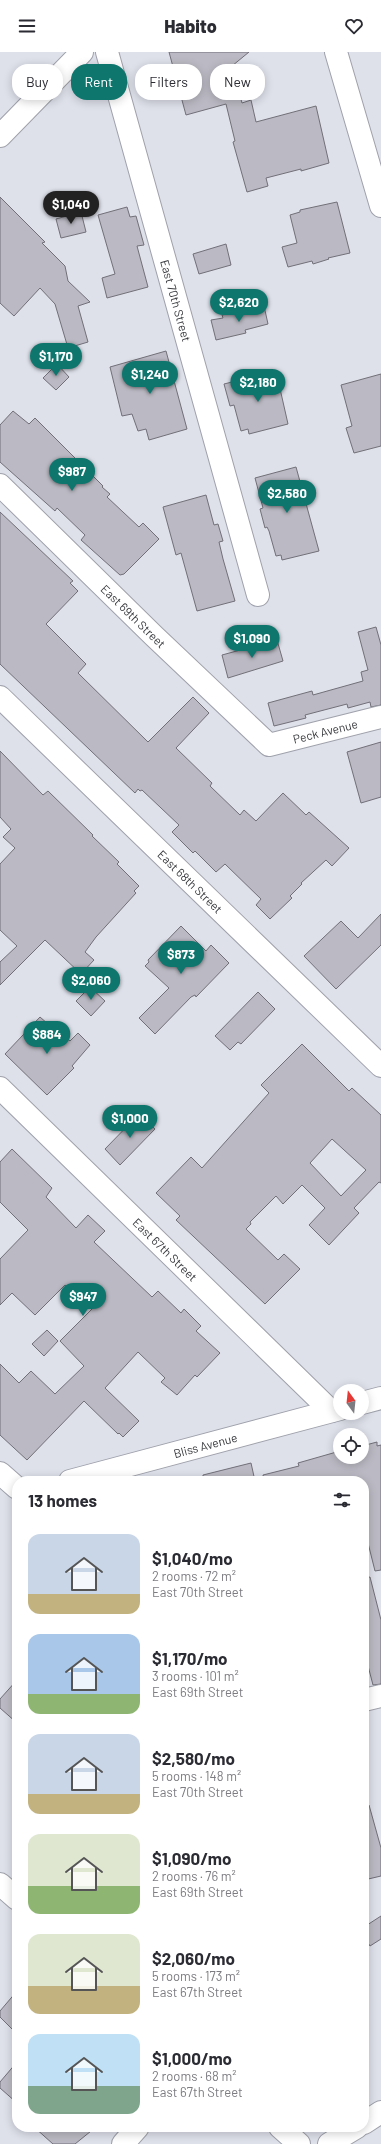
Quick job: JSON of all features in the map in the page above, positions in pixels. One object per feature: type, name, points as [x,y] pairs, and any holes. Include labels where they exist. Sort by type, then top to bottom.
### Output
[{"type":"street","points":[[0,136],[82,52]]},
{"type":"street","name":"East 70th Street","points":[[107,52],[258,595]]},
{"type":"street","points":[[336,52],[381,206]]},
{"type":"street","name":"East 69th Street","points":[[0,485],[154,636],[269,744]]},
{"type":"street","name":"East 68th Street","points":[[0,697],[381,1066]]},
{"type":"street","name":"Peck Avenue","points":[[269,744],[381,717]]},
{"type":"street","name":"East 67th Street","points":[[0,1088],[333,1408]]},
{"type":"street","points":[[369,1401],[381,1398]]},
{"type":"street","name":"Bliss Avenue","points":[[89,1476],[333,1411]]},
{"type":"street","points":[[0,1473],[12,1484]]},
{"type":"street","points":[[369,1699],[381,1696]]},
{"type":"street","points":[[369,2120],[381,2112]]},
{"type":"street","points":[[123,2144],[134,2132]]},
{"type":"street","points":[[286,2132],[299,2144]]},
{"type":"street","points":[[329,2144],[349,2132]]},
{"type":"building","points":[[169,52],[249,52],[234,64],[210,64],[210,100],[241,100],[242,103],[251,100],[256,122],[316,106],[329,163],[301,171],[301,169],[266,178],[268,186],[247,192],[233,142],[235,141],[226,104],[186,115],[182,100],[202,100],[202,64],[172,64]]},
{"type":"building","points":[[0,197],[45,242],[42,243],[65,266],[68,281],[90,302],[78,306],[88,342],[68,348],[55,304],[40,288],[14,316],[0,303]]},
{"type":"building","points":[[337,202],[350,253],[328,258],[329,259],[313,264],[312,261],[288,267],[282,247],[297,243],[290,215],[300,212],[300,210]]},
{"type":"building","points":[[127,207],[130,217],[136,216],[144,245],[137,246],[148,287],[107,298],[102,278],[115,274],[98,215]]},
{"type":"building","points":[[81,212],[86,232],[61,238],[56,219]]},
{"type":"building","points":[[226,244],[231,265],[199,274],[193,254]]},
{"type":"building","points":[[264,306],[268,324],[245,330],[246,333],[216,340],[211,320],[223,318],[222,315]]},
{"type":"building","points":[[166,351],[187,429],[149,440],[146,429],[138,431],[132,414],[122,416],[110,367]]},
{"type":"building","points":[[57,364],[69,377],[56,390],[43,378]]},
{"type":"building","points":[[276,371],[288,424],[249,434],[248,429],[241,431],[234,405],[230,406],[224,384]]},
{"type":"building","points":[[381,374],[381,446],[354,453],[346,428],[352,426],[341,385]]},
{"type":"building","points":[[13,411],[29,424],[35,418],[103,486],[102,487],[110,494],[107,497],[139,527],[143,523],[159,539],[124,574],[120,575],[81,540],[85,535],[57,508],[55,511],[0,462],[0,425]]},
{"type":"building","points":[[296,467],[319,551],[282,560],[281,555],[276,556],[269,531],[267,527],[265,528],[260,509],[263,508],[255,478]]},
{"type":"building","points":[[206,495],[214,525],[218,524],[223,541],[219,542],[235,601],[197,611],[181,553],[176,555],[163,507]]},
{"type":"building","points":[[0,512],[73,581],[70,583],[78,591],[46,624],[86,664],[78,673],[148,742],[193,697],[209,713],[176,748],[212,783],[210,786],[240,815],[244,810],[256,821],[283,793],[306,815],[309,812],[349,848],[332,866],[326,860],[301,883],[302,884],[290,896],[292,898],[270,919],[256,905],[261,899],[225,864],[216,872],[195,851],[193,853],[172,832],[179,825],[142,790],[140,791],[138,789],[135,793],[0,664]]},
{"type":"building","points":[[376,627],[381,645],[381,705],[371,707],[370,702],[348,708],[347,704],[305,715],[306,718],[274,726],[268,703],[312,691],[313,695],[363,681],[361,672],[368,670],[358,632]]},
{"type":"building","points":[[277,640],[283,661],[228,678],[222,655]]},
{"type":"building","points":[[381,742],[381,797],[361,803],[347,752]]},
{"type":"building","points":[[0,751],[43,795],[48,791],[119,862],[117,864],[139,886],[134,891],[136,893],[96,937],[85,952],[94,960],[81,974],[45,940],[0,985],[0,962],[17,946],[0,930],[0,864],[15,848],[3,837],[11,829],[0,817]]},
{"type":"building","points":[[381,914],[381,945],[336,989],[304,956],[341,921],[358,938]]},
{"type":"building","points":[[181,926],[206,951],[211,945],[229,963],[196,997],[195,995],[191,997],[155,1034],[139,1018],[169,988],[145,966],[149,962],[148,960]]},
{"type":"building","points":[[90,987],[105,1001],[91,1016],[76,1001]]},
{"type":"building","points":[[258,992],[275,1009],[241,1044],[238,1042],[230,1050],[215,1036]]},
{"type":"building","points":[[40,1017],[48,1024],[49,1022],[70,1041],[78,1033],[90,1045],[72,1066],[74,1068],[47,1095],[5,1054]]},
{"type":"building","points":[[302,1044],[349,1091],[352,1088],[381,1115],[381,1183],[379,1182],[354,1208],[359,1213],[329,1245],[309,1225],[325,1208],[302,1185],[283,1204],[276,1196],[250,1222],[251,1224],[246,1229],[278,1260],[284,1254],[300,1269],[265,1304],[176,1220],[180,1216],[156,1193],[191,1157],[202,1168],[269,1093],[261,1085]],"holes":[[[332,1139],[366,1170],[341,1196],[310,1163]]]},
{"type":"building","points":[[139,1114],[155,1129],[120,1165],[105,1149]]},
{"type":"building","points":[[12,1149],[52,1188],[46,1197],[76,1228],[88,1215],[105,1231],[94,1242],[152,1297],[158,1291],[181,1313],[184,1309],[201,1326],[196,1331],[220,1353],[197,1377],[195,1375],[177,1395],[161,1382],[165,1378],[138,1352],[105,1388],[139,1421],[123,1437],[84,1401],[27,1460],[0,1435],[0,1364],[19,1383],[31,1371],[55,1394],[84,1366],[60,1341],[92,1309],[65,1285],[35,1315],[12,1293],[0,1305],[0,1259],[28,1230],[0,1202],[0,1162]]},
{"type":"building","points":[[47,1330],[58,1341],[44,1356],[32,1344]]},
{"type":"building","points":[[377,1442],[377,1446],[381,1445],[381,1570],[375,1571],[369,1547],[369,1476],[263,1476],[299,1466],[298,1463],[333,1453],[333,1464],[369,1464],[369,1444]]},
{"type":"building","points":[[251,1463],[254,1476],[203,1476]]},
{"type":"building","points":[[369,1577],[381,1620],[381,1684],[373,1685],[369,1670]]},
{"type":"building","points":[[12,1686],[12,1719],[0,1708],[0,1699]]},
{"type":"building","points":[[369,1805],[381,1848],[381,1876],[369,1879]]},
{"type":"building","points":[[381,1916],[381,1939],[370,1946],[369,1944],[369,1924]]},
{"type":"building","points":[[12,1997],[12,2029],[0,2017],[0,2011]]},
{"type":"building","points":[[12,2068],[12,2099],[0,2088],[0,2082]]},
{"type":"building","points":[[40,2132],[90,2132],[75,2144],[53,2144]]}]
